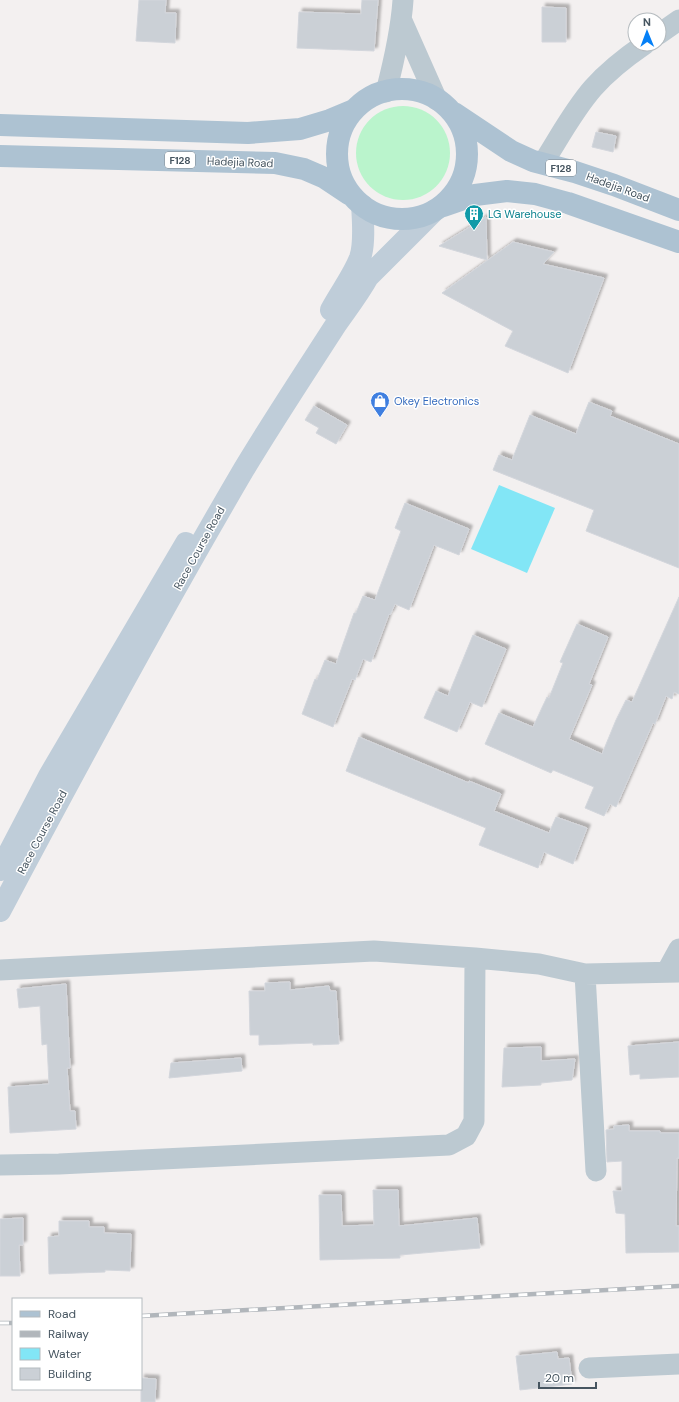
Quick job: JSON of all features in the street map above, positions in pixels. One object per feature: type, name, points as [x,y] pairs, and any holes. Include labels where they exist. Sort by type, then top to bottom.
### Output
[{"type":"main road","name":"F128","points":[[0,125],[248,133],[300,129],[330,120],[354,110],[369,98],[386,92],[404,89],[421,92],[444,105]]},
{"type":"main road","name":"Hadejia Road","points":[[444,105],[490,138],[511,151],[533,161],[614,185],[679,210]]},
{"type":"main road","points":[[438,208],[456,191],[465,171],[467,150],[462,129],[444,105]]},
{"type":"main road","points":[[354,110],[342,129],[337,152],[340,175],[357,200]]},
{"type":"main road","name":"Hadejia Road","points":[[0,156],[275,163],[304,169],[325,178],[357,200]]},
{"type":"main road","name":"F128","points":[[357,200],[381,216],[399,219],[418,218],[438,208],[475,194],[507,191],[535,194],[568,203],[679,242]]},
{"type":"street","points":[[386,92],[402,21],[403,0]]},
{"type":"street","points":[[667,28],[679,20]]},
{"type":"street","points":[[402,21],[444,105]]},
{"type":"street","points":[[543,163],[575,112],[593,88],[621,60],[633,52]]},
{"type":"street","name":"Race Course Road","points":[[0,870],[49,776],[145,612],[219,488],[353,272],[360,257],[363,233],[357,200]]},
{"type":"street","name":"Race Course Road","points":[[0,911],[81,758],[221,510],[275,419],[336,325],[361,290],[368,277],[438,208]]},
{"type":"street","points":[[0,970],[374,951],[539,964],[585,974],[673,972],[679,949]]},
{"type":"street","points":[[0,1165],[75,1163],[449,1144],[466,1136],[474,1121],[475,958]]},
{"type":"street","points":[[585,974],[596,1170]]},
{"type":"street","points":[[589,1368],[679,1364]]},
{"type":"green space","points":[[403,106],[421,110],[436,120],[446,135],[450,153],[446,171],[436,186],[421,196],[403,200],[385,196],[370,186],[360,171],[356,153],[360,135],[370,120],[385,110]]},
{"type":"water","points":[[499,485],[555,508],[527,573],[471,549]]},
{"type":"building","points":[[139,0],[166,0],[165,13],[176,13],[175,43],[136,41]]},
{"type":"building","points":[[362,0],[378,0],[374,51],[297,48],[299,12],[361,14]]},
{"type":"building","points":[[542,7],[566,8],[566,42],[542,42]]},
{"type":"building","points":[[596,132],[616,136],[613,152],[592,147]]},
{"type":"building","name":"LG Warehouse","points":[[486,217],[487,260],[439,246]]},
{"type":"building","points":[[513,242],[554,252],[543,264],[604,278],[568,373],[505,346],[513,331],[442,293]]},
{"type":"building","points":[[589,402],[612,411],[610,416],[679,444],[679,568],[586,531],[594,510],[493,470],[499,455],[512,460],[530,415],[576,434]]},
{"type":"building","points":[[314,406],[347,425],[336,444],[316,433],[319,428],[305,420]]},
{"type":"building","points":[[405,503],[469,529],[459,555],[434,545],[409,610],[395,604],[390,615],[389,614],[371,662],[363,659],[355,680],[352,679],[333,727],[302,714],[315,679],[317,680],[325,660],[336,664],[354,613],[356,613],[363,596],[375,600],[401,531],[395,528]]},
{"type":"building","points":[[679,597],[679,694],[674,692],[672,699],[666,696],[655,724],[653,723],[616,807],[610,804],[604,816],[585,808],[594,787],[553,770],[551,773],[485,744],[499,713],[533,727],[547,697],[549,698],[563,663],[560,662],[577,624],[608,637],[589,684],[592,685],[569,739],[602,754],[626,700],[632,702]]},
{"type":"building","points":[[473,635],[506,649],[482,707],[470,702],[457,732],[424,718],[436,691],[448,696]]},
{"type":"building","points":[[359,737],[469,783],[469,781],[501,794],[494,811],[549,833],[556,817],[587,828],[573,864],[544,852],[538,868],[479,845],[486,828],[346,771]]},
{"type":"building","points":[[290,982],[290,990],[329,986],[330,991],[336,991],[339,1044],[313,1045],[313,1043],[259,1045],[259,1035],[250,1035],[249,991],[265,991],[265,983]]},
{"type":"building","points":[[66,984],[70,1068],[67,1068],[70,1111],[75,1111],[76,1129],[10,1133],[8,1087],[49,1084],[47,1044],[42,1045],[40,1006],[19,1008],[17,989]]},
{"type":"building","points":[[679,1042],[679,1077],[640,1079],[640,1074],[630,1075],[628,1046]]},
{"type":"building","points":[[541,1047],[541,1061],[575,1059],[572,1080],[541,1083],[541,1085],[502,1087],[504,1048]]},
{"type":"building","points":[[241,1058],[242,1071],[169,1078],[171,1063]]},
{"type":"building","points":[[629,1125],[629,1131],[660,1131],[660,1133],[679,1133],[676,1226],[679,1226],[679,1252],[626,1253],[625,1214],[616,1213],[613,1191],[622,1191],[622,1161],[607,1162],[606,1130],[614,1129],[614,1126]]},
{"type":"building","points":[[373,1190],[398,1190],[399,1226],[477,1218],[480,1248],[400,1255],[400,1258],[320,1260],[319,1195],[341,1195],[342,1226],[374,1225]]},
{"type":"building","points":[[23,1218],[23,1245],[19,1245],[20,1276],[0,1276],[0,1219]]},
{"type":"building","points":[[59,1221],[89,1221],[89,1227],[104,1227],[104,1233],[131,1234],[130,1271],[105,1270],[105,1272],[49,1274],[48,1237],[59,1236]]},
{"type":"building","points":[[557,1352],[558,1359],[569,1358],[572,1384],[520,1390],[516,1356]]},
{"type":"building","points":[[142,1378],[156,1379],[155,1402],[141,1402]]},
{"type":"railway","points":[[142,1316],[679,1286]]},
{"type":"railway","points":[[0,1323],[12,1323]]},
{"type":"place","name":"LG Warehouse","points":[[474,231]]},
{"type":"place","name":"Okey Electronics","points":[[380,418]]}]
